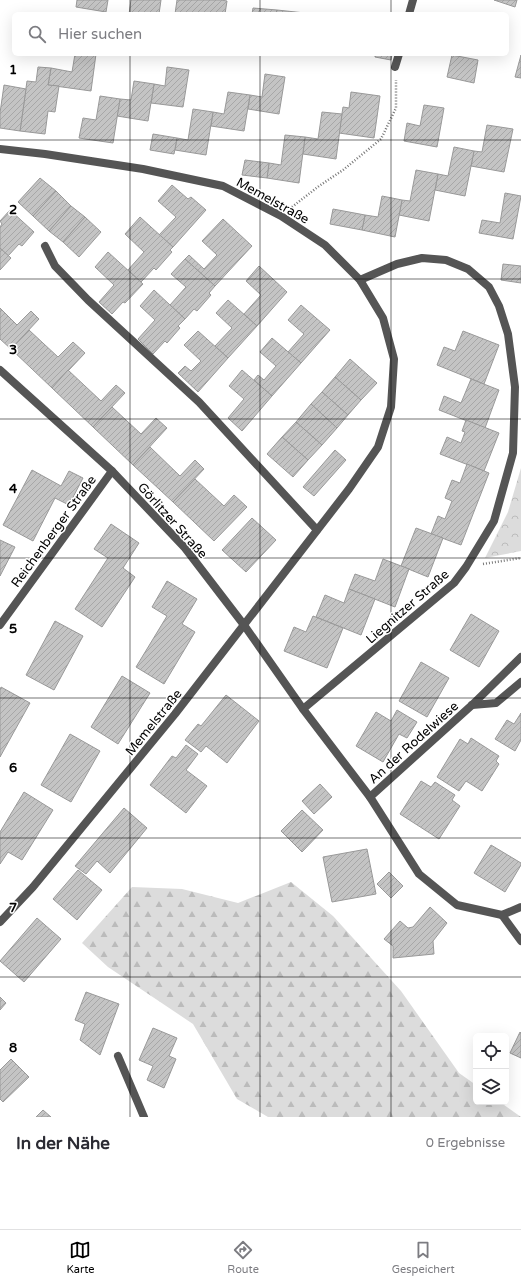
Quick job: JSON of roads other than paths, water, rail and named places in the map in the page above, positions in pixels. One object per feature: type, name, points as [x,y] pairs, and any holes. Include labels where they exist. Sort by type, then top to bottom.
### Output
[{"type":"street","points":[[410,12],[413,0]]},
{"type":"street","points":[[395,67],[398,56]]},
{"type":"street","name":"Memelstraße","points":[[0,149],[143,168],[223,186],[281,216],[324,245],[360,280],[383,318],[394,359],[391,407],[378,447],[317,530],[170,720],[32,887],[0,922]]},
{"type":"street","points":[[45,246],[55,266],[88,300],[199,402],[317,530]]},
{"type":"street","name":"Liegnitzer Straße","points":[[303,709],[454,583],[466,567],[494,521],[513,453],[516,387],[508,334],[499,306],[489,287],[468,269],[446,260],[422,258],[397,264],[360,280]]},
{"type":"street","name":"Görlitzer Straße","points":[[0,370],[112,471],[185,548],[244,625],[303,709]]},
{"type":"street","name":"Reichenberger Straße","points":[[0,625],[112,471]]},
{"type":"street","name":"An der Rodelwiese","points":[[370,797],[472,705],[521,657]]},
{"type":"street","name":"An der Rodelwiese","points":[[472,705],[496,703],[521,682]]},
{"type":"street","name":"An der Rodelwiese","points":[[303,709],[370,797],[419,874],[457,904],[502,915]]},
{"type":"street","points":[[521,907],[502,915],[521,941]]},
{"type":"street","points":[[118,1056],[144,1117]]}]
